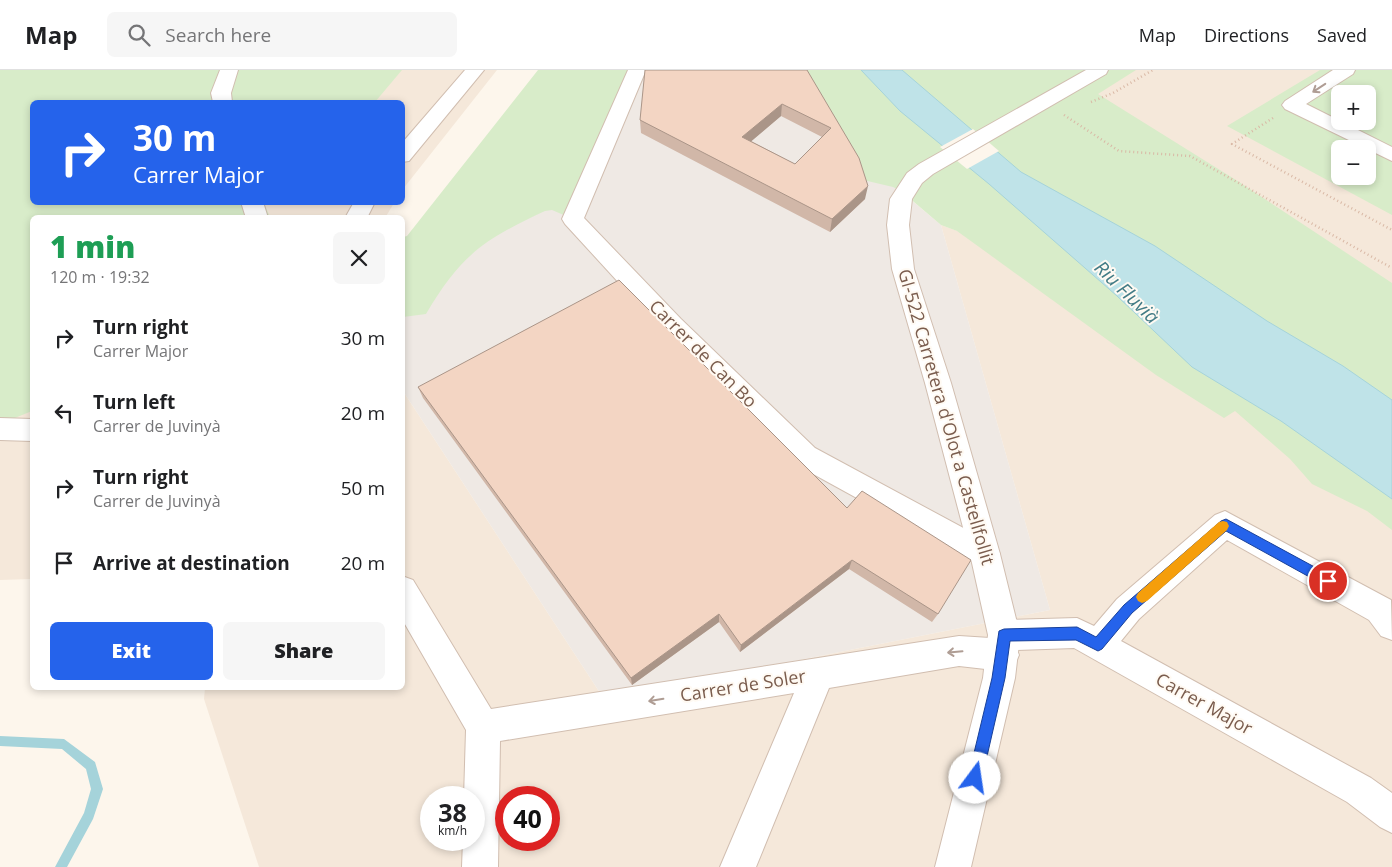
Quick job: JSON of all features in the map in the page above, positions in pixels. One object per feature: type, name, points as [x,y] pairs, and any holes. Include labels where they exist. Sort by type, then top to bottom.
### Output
[{"type":"street","points":[[223,100],[221,93],[229,70]]},
{"type":"street","points":[[405,152],[475,70]]},
{"type":"street","name":"Carrer de Can Bo","points":[[637,70],[573,218],[672,325],[805,456],[986,554]]},
{"type":"street","name":"GI-522 Carretera d'Olot a Castellfollit","points":[[953,867],[1004,645],[986,554],[938,382],[903,269],[898,225],[899,209],[901,199],[914,178],[926,168],[1099,70]]},
{"type":"street","points":[[1292,105],[1346,70]]},
{"type":"street","points":[[1292,105],[1392,155]]},
{"type":"street","points":[[0,429],[30,430]]},
{"type":"street","points":[[1098,645],[1128,609],[1226,524],[1380,610],[1392,625]]},
{"type":"street","points":[[405,595],[483,727],[480,867]]},
{"type":"street","name":"Carrer Major","points":[[1004,645],[1077,633],[1359,790],[1392,815]]},
{"type":"street","name":"Carrer de Soler","points":[[483,727],[1004,645]]},
{"type":"street","points":[[738,867],[818,674]]},
{"type":"path","points":[[1292,105],[1232,144],[1392,230]]},
{"type":"path","points":[[1061,113],[1119,151],[1190,156],[1392,268]]},
{"type":"shaded area","points":[[398,70],[497,70],[405,186],[405,100],[369,100]]},
{"type":"shaded area","points":[[646,70],[811,70],[872,167],[941,225],[1050,610],[604,699],[405,394],[405,314]]},
{"type":"shaded area","points":[[1072,70],[1392,70],[1392,331],[1041,85]]},
{"type":"shaded area","points":[[233,205],[393,205],[387,215],[235,215]]},
{"type":"shaded area","points":[[941,225],[985,241],[1392,509],[1392,867],[259,867],[204,699],[205,690],[405,690],[405,394],[604,699],[1050,610]]},
{"type":"shaded area","points":[[0,399],[30,400],[30,579],[0,580]]},
{"type":"green space","points":[[0,70],[402,70],[377,100],[30,100],[30,205],[265,205],[269,215],[30,215],[30,412],[0,424]]},
{"type":"green space","points":[[538,70],[646,70],[573,219],[552,210],[545,211],[505,231],[475,251],[463,263],[426,314],[405,317],[405,236]]},
{"type":"green space","points":[[798,70],[1136,70],[1098,94],[1236,180],[1392,283],[1392,530],[1367,511],[1312,484],[1290,459],[1235,411],[1224,418],[1156,375],[957,231],[941,225],[901,191],[893,187],[859,179]]},
{"type":"green space","points":[[1320,70],[1392,70],[1392,215],[1336,185],[1376,185],[1376,140],[1331,140],[1331,182],[1227,126]]},
{"type":"water","name":"Riu Fluvià","points":[[861,70],[902,70],[1021,172],[1155,246],[1267,321],[1343,366],[1392,400],[1392,499],[1281,421],[1192,367],[1117,296],[989,184],[900,111]]},
{"type":"pier","points":[[973,129],[999,151],[967,169],[940,147]]},
{"type":"building","points":[[645,70],[807,70],[859,158],[868,186],[832,219],[640,120]],"holes":[[[782,104],[831,128],[795,164],[742,137]]]},
{"type":"building","points":[[619,280],[847,508],[862,491],[971,560],[938,614],[852,560],[741,645],[719,614],[631,678],[418,387]]},
{"type":"waterway","points":[[0,741],[64,744],[91,766],[97,789],[89,815],[61,867]]},
{"type":"slow traffic","points":[[1142,597],[1223,526]]},
{"type":"route","points":[[975,778],[999,678],[1004,635],[1077,633],[1098,645],[1128,609],[1226,524],[1328,581]]}]
